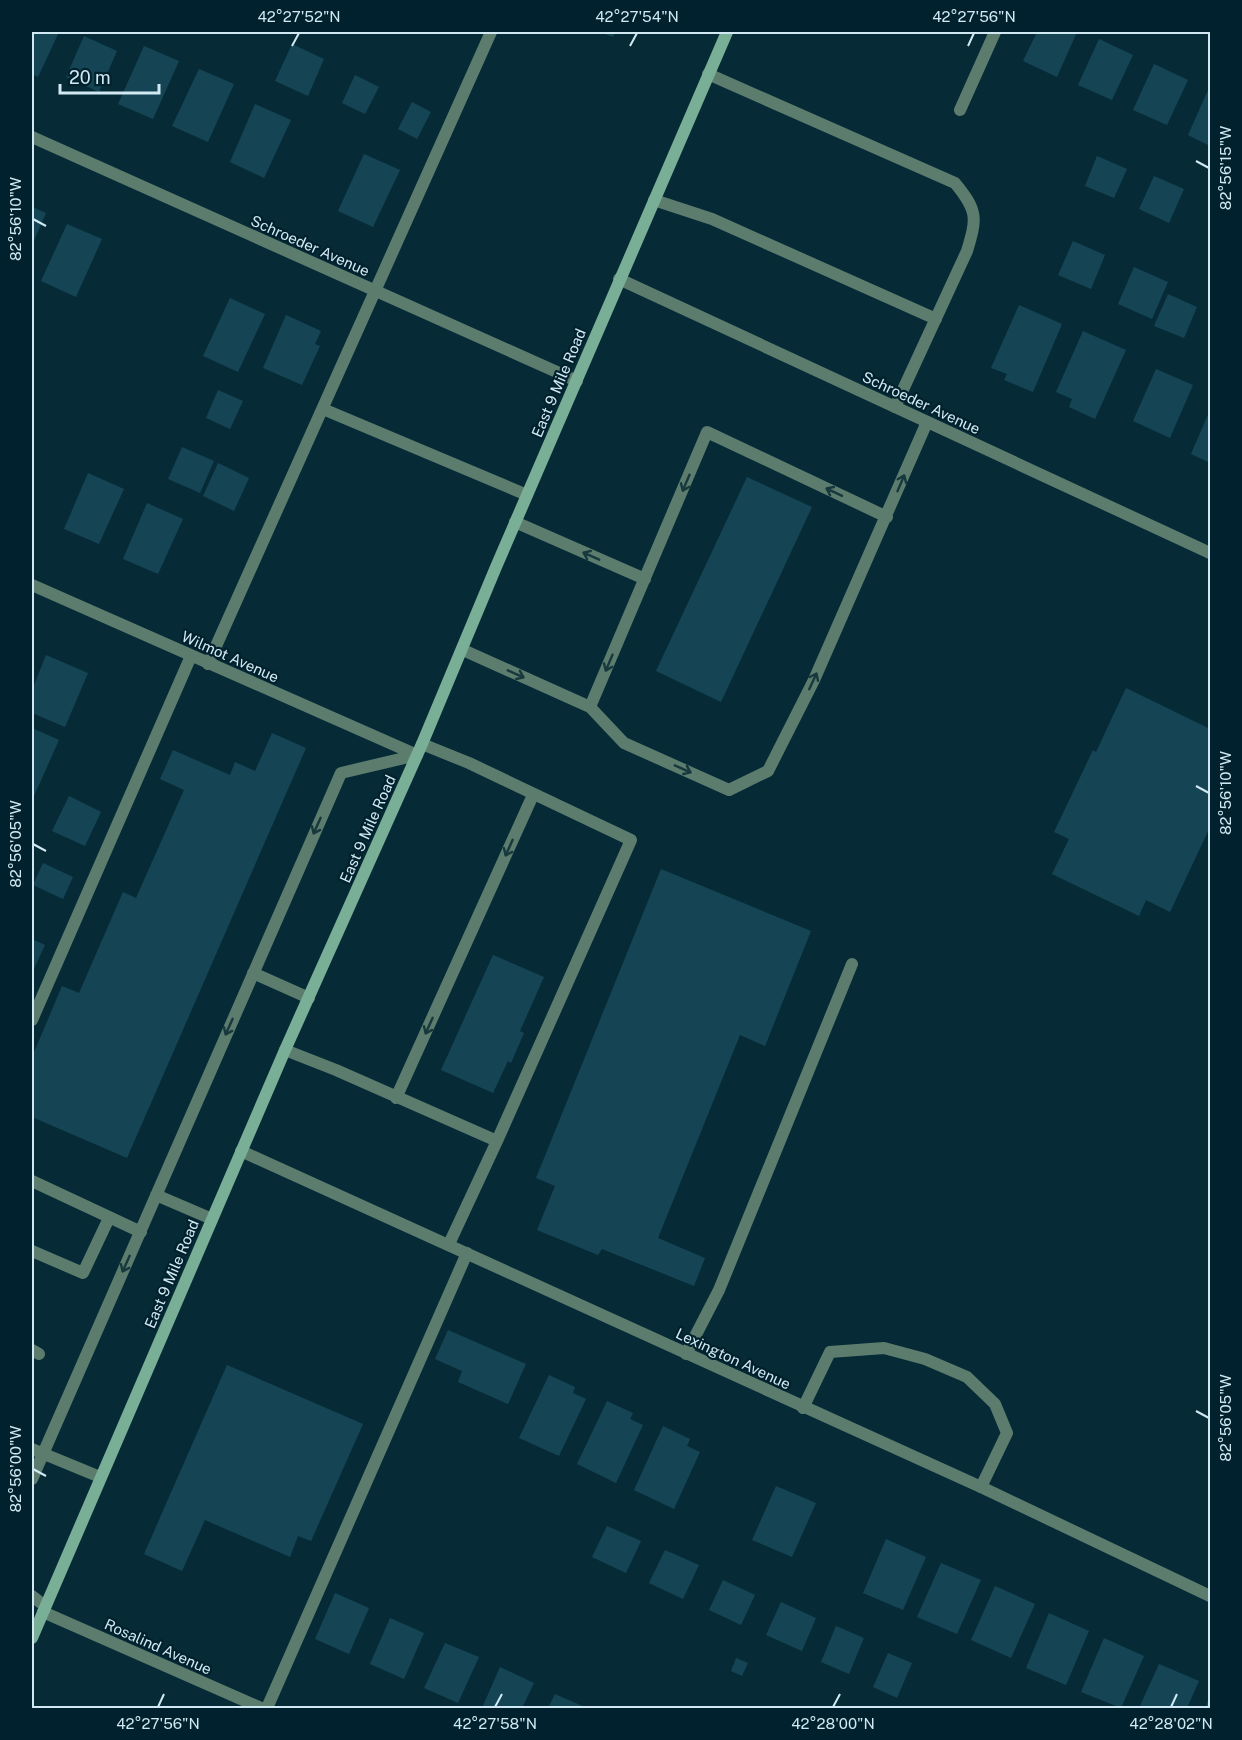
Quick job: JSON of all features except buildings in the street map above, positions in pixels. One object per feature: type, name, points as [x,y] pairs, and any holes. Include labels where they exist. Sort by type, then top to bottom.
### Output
[{"type":"main road","name":"East 9 Mile Road","points":[[32,1638],[285,1050],[420,750],[515,522],[727,32]]},
{"type":"street","points":[[208,664],[491,32]]},
{"type":"street","points":[[960,110],[995,32]]},
{"type":"street","points":[[708,74],[955,183],[971,202],[975,225],[967,251],[895,407]]},
{"type":"street","name":"Schroeder Avenue","points":[[32,137],[376,293],[577,381]]},
{"type":"street","points":[[654,200],[712,219],[936,319]]},
{"type":"street","name":"Schroeder Avenue","points":[[619,279],[1210,553]]},
{"type":"street","points":[[323,409],[527,495]]},
{"type":"street","points":[[463,650],[590,707],[624,743],[729,790],[768,771],[814,680],[927,422]]},
{"type":"street","points":[[590,707],[707,432],[887,517]]},
{"type":"street","points":[[515,522],[645,579]]},
{"type":"street","name":"Wilmot Avenue","points":[[32,585],[208,664],[420,750],[469,763],[630,840],[497,1141]]},
{"type":"street","points":[[32,1020],[190,656]]},
{"type":"street","points":[[32,1479],[37,1451],[141,1232],[341,772],[420,750]]},
{"type":"street","points":[[396,1098],[533,795]]},
{"type":"street","points":[[686,1354],[719,1290],[852,964]]},
{"type":"street","points":[[253,973],[309,998]]},
{"type":"street","points":[[285,1050],[497,1141],[449,1245]]},
{"type":"street","name":"Lexington Avenue","points":[[241,1151],[981,1487],[1210,1596]]},
{"type":"street","points":[[32,1181],[141,1232]]},
{"type":"street","points":[[156,1195],[212,1219]]},
{"type":"street","points":[[32,1251],[83,1273],[109,1218]]},
{"type":"street","points":[[267,1708],[467,1253]]},
{"type":"street","points":[[803,1408],[830,1352],[884,1348],[925,1359],[967,1377],[995,1404],[1007,1433],[981,1487]]},
{"type":"street","points":[[37,1451],[100,1477]]},
{"type":"street","name":"Rosalind Avenue","points":[[32,1596],[44,1609],[261,1708]]}]
